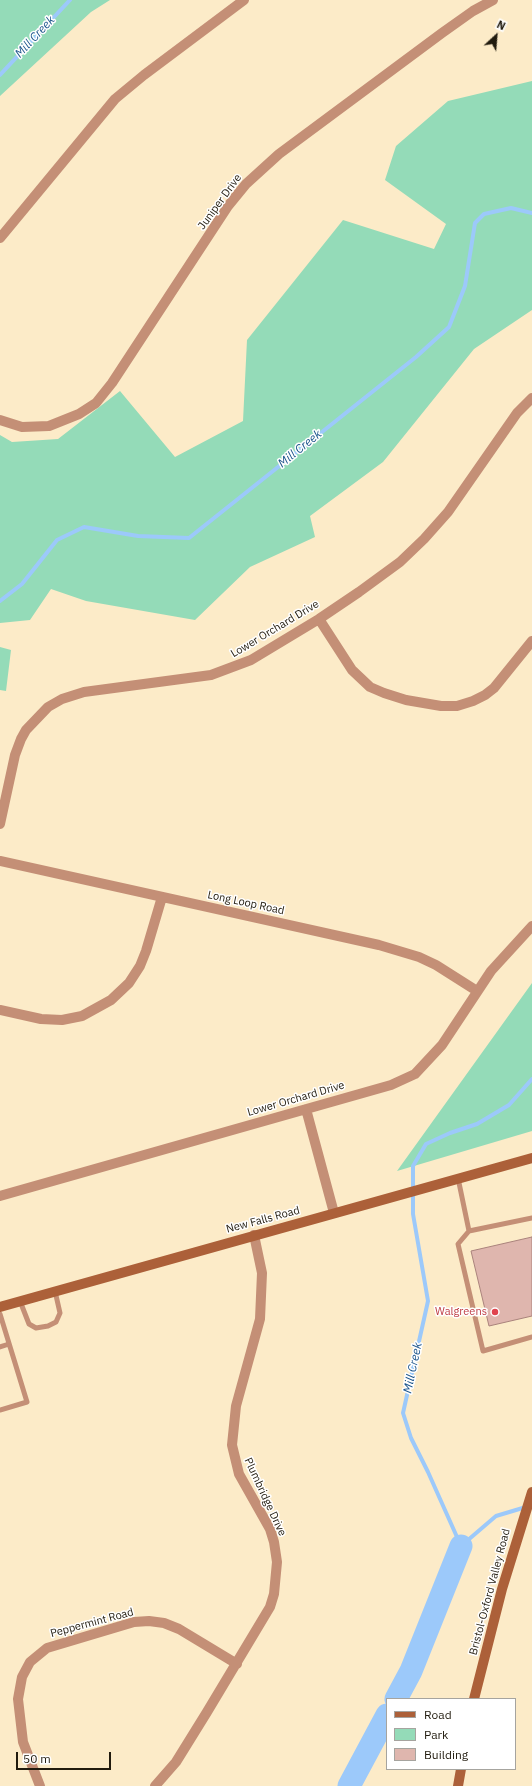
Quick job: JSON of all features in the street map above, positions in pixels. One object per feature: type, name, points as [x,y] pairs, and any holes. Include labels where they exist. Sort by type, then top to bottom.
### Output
[{"type":"main road","name":"New Falls Road","points":[[0,1306],[532,1158]]},
{"type":"main road","name":"Bristol-Oxford Valley Road","points":[[474,1698],[502,1589],[532,1492]]},
{"type":"main road","points":[[458,1786],[461,1770]]},
{"type":"street","points":[[0,238],[115,100],[144,75],[244,0]]},
{"type":"street","name":"Juniper Drive","points":[[0,420],[22,427],[49,426],[79,414],[96,402],[112,382],[228,206],[250,180],[279,154],[435,38],[473,11],[493,0]]},
{"type":"street","name":"Lower Orchard Drive","points":[[0,824],[15,755],[21,740],[35,720],[48,707],[62,699],[84,692],[211,675],[251,660],[318,619],[359,592],[400,562],[424,539],[448,512],[517,413],[532,398]]},
{"type":"street","points":[[318,619],[352,670],[370,687],[406,700],[441,706],[457,706],[485,695],[494,688],[532,641]]},
{"type":"street","name":"Long Loop Road","points":[[0,861],[379,945],[419,956],[477,991]]},
{"type":"street","points":[[0,1010],[41,1019],[62,1020],[82,1016],[111,1000],[129,984],[140,966],[162,897]]},
{"type":"street","name":"Lower Orchard Drive","points":[[0,1196],[391,1085],[415,1074],[442,1045],[491,971],[532,926]]},
{"type":"street","points":[[306,1108],[334,1213]]},
{"type":"street","name":"Plumbridge Drive","points":[[156,1786],[176,1762],[237,1664],[270,1607],[277,1575],[277,1562],[270,1530],[239,1474],[232,1445],[236,1406],[260,1319],[262,1273],[254,1235]]},
{"type":"street","name":"Peppermint Road","points":[[40,1786],[23,1742],[18,1699],[22,1677],[30,1662],[47,1648],[134,1622],[149,1621],[179,1629],[237,1664]]},
{"type":"lane","points":[[458,1178],[469,1231]]},
{"type":"lane","points":[[532,1218],[469,1231],[458,1244],[483,1351],[532,1337]]},
{"type":"lane","points":[[20,1301],[29,1324],[36,1328],[48,1326],[56,1322],[60,1313],[55,1291]]},
{"type":"lane","points":[[0,1314],[27,1402],[0,1410]]},
{"type":"lane","points":[[0,1346],[9,1344]]},
{"type":"green space","points":[[0,0],[110,0],[91,12],[0,96]]},
{"type":"green space","points":[[532,81],[532,310],[474,349],[383,462],[310,516],[315,537],[250,567],[195,620],[86,601],[51,589],[30,620],[0,623],[0,435],[12,442],[58,439],[120,391],[175,457],[243,421],[247,340],[343,220],[434,249],[446,224],[385,180],[396,146],[448,101]]},
{"type":"green space","points":[[0,647],[11,650],[6,691],[0,690]]},
{"type":"green space","points":[[532,983],[532,1131],[397,1171]]},
{"type":"building","points":[[532,1237],[532,1316],[489,1326],[471,1251]]},
{"type":"waterway","name":"Mill Creek","points":[[0,75],[70,0]]},
{"type":"waterway","name":"Mill Creek","points":[[0,601],[22,584],[57,540],[84,527],[138,536],[189,538],[416,357],[449,327],[465,286],[475,223],[484,214],[511,208],[532,213]]},
{"type":"waterway","name":"Mill Creek","points":[[526,1507],[496,1516],[461,1546],[411,1438],[403,1413],[428,1301],[413,1214],[413,1166],[426,1144],[450,1133],[477,1124],[509,1105],[532,1079]]},
{"type":"waterway","name":"Mill Creek","points":[[397,1698],[411,1671],[461,1546]]},
{"type":"waterway","name":"Mill Creek","points":[[349,1786],[386,1717]]},
{"type":"place","name":"Walgreens","points":[[495,1312]]}]
